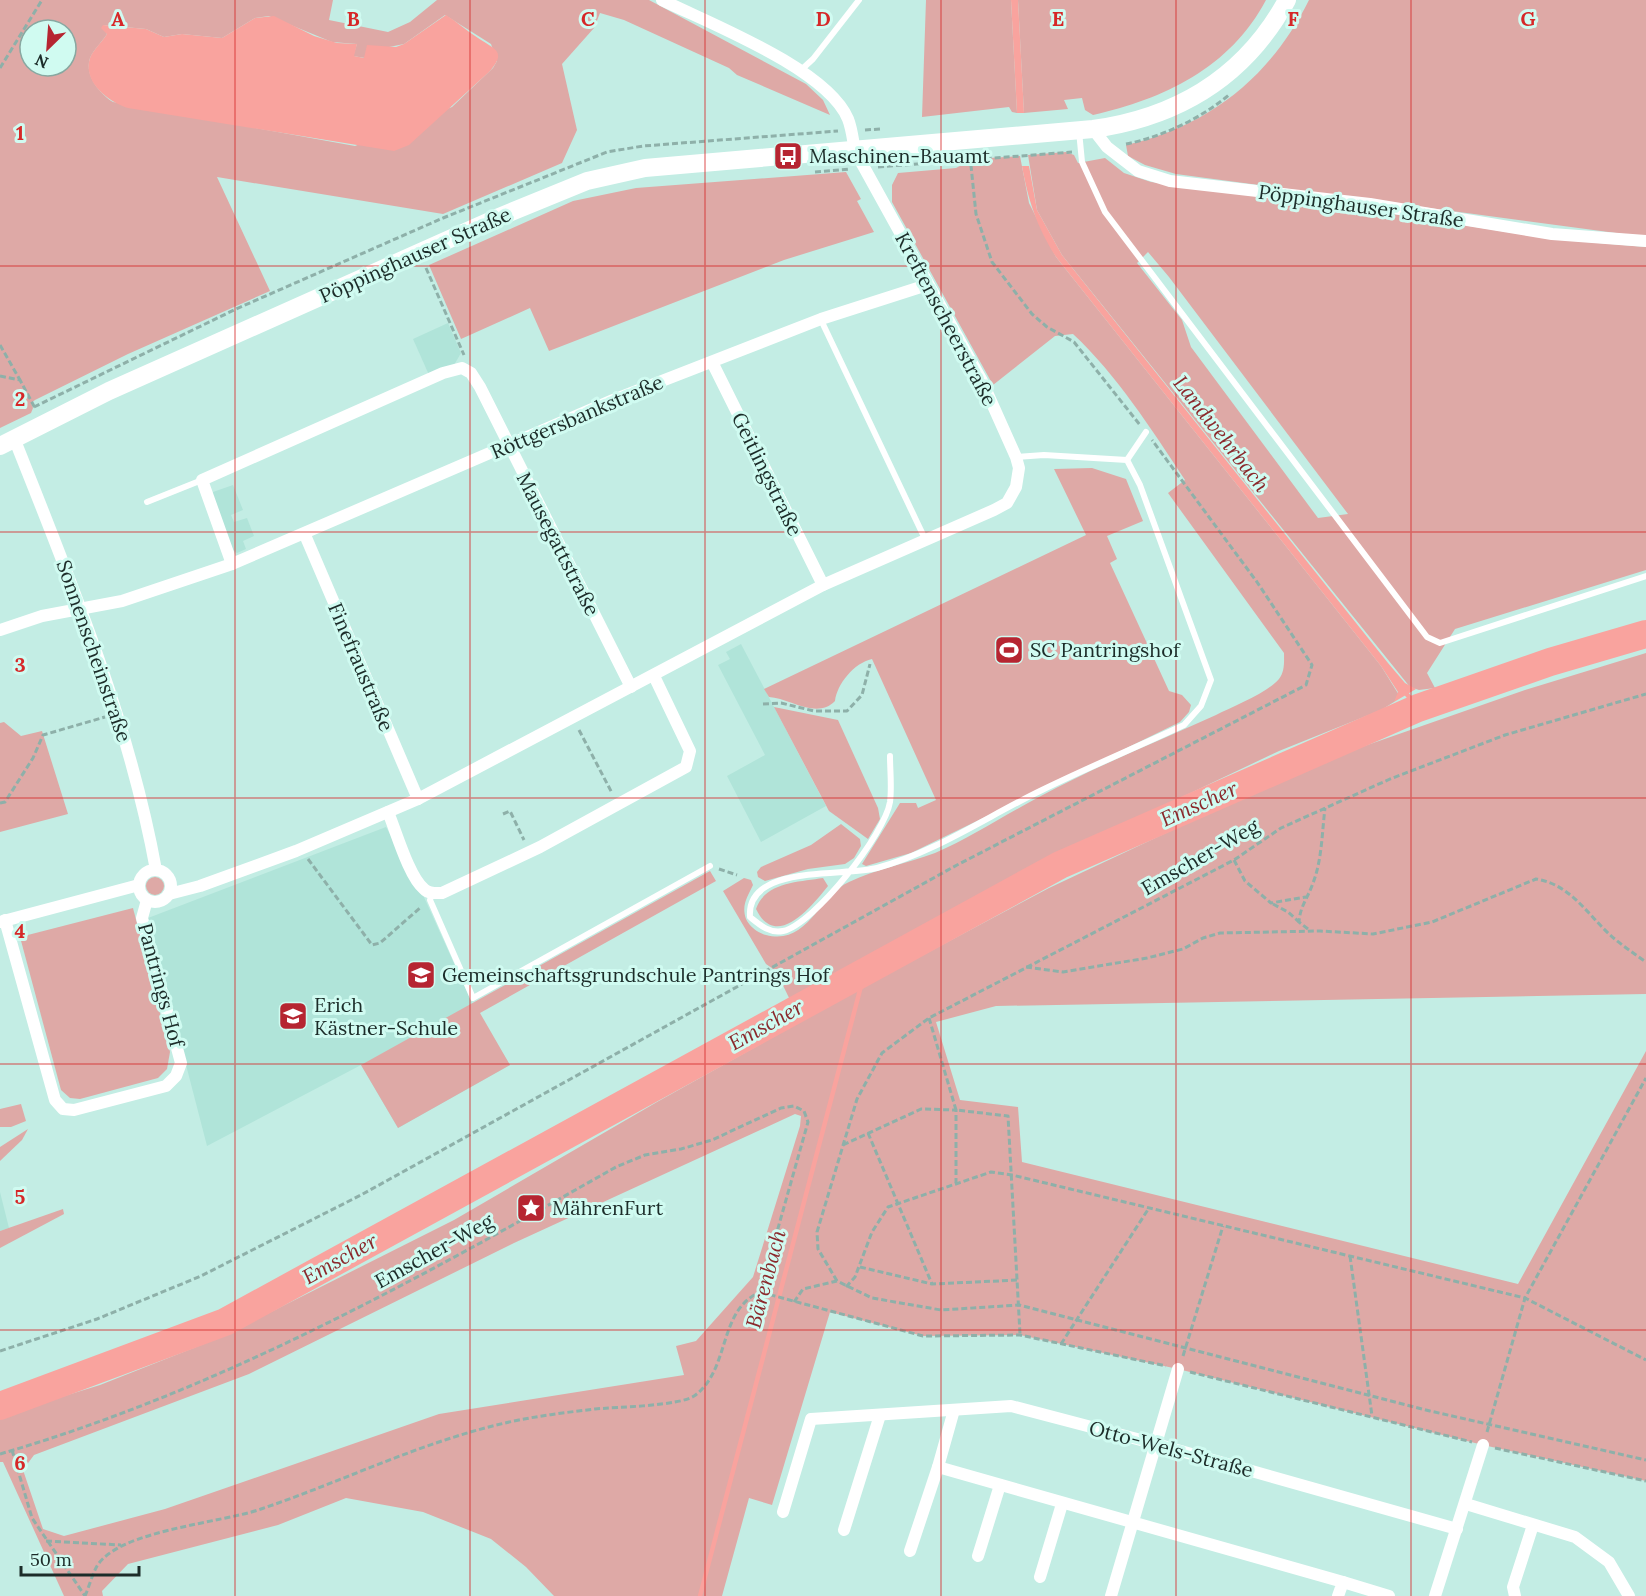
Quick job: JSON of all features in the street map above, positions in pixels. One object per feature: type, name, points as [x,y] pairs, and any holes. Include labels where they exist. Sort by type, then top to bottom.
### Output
[{"type":"main road","name":"Pöppinghauser Straße","points":[[7,442],[43,423],[419,252],[544,198],[599,179],[645,168],[1086,130],[1150,117],[1205,90],[1235,70],[1260,42],[1287,0]]},
{"type":"street","points":[[662,0],[801,70],[828,92],[847,118],[855,151]]},
{"type":"street","name":"Pöppinghauser Straße","points":[[1086,130],[1138,171],[1170,181],[1370,204],[1552,234],[1646,241]]},
{"type":"street","name":"Kreftenscheerstraße","points":[[855,151],[982,381],[1016,457],[1019,480],[1014,493],[1007,502],[926,541]]},
{"type":"street","name":"Röttgersbankstraße","points":[[0,630],[42,616],[83,610],[122,600],[232,564],[305,535],[613,400],[821,319],[927,285]]},
{"type":"street","name":"Geitlingstraße","points":[[712,362],[823,585]]},
{"type":"street","points":[[232,564],[202,480],[443,373],[453,369],[466,370]]},
{"type":"street","name":"Mausegattstraße","points":[[466,370],[480,387],[632,687]]},
{"type":"street","name":"Sonnenscheinstraße","points":[[7,442],[83,610],[134,773],[156,870]]},
{"type":"street","name":"Finefraustraße","points":[[305,535],[418,799]]},
{"type":"street","points":[[169,894],[170,879],[164,873],[156,870],[145,874],[139,885],[141,893],[147,900],[163,900],[169,894],[200,886],[296,850],[418,799],[823,585],[926,541]]},
{"type":"street","points":[[388,812],[416,879],[424,889],[432,893],[442,893],[530,851],[681,772],[689,762],[690,751],[654,676]]},
{"type":"street","points":[[3,921],[139,885]]},
{"type":"street","name":"Pantrings Hof","points":[[3,921],[55,1100],[63,1109],[74,1110],[166,1086],[176,1076],[181,1063],[142,918],[147,900]]},
{"type":"street","points":[[1111,1596],[1178,1369]]},
{"type":"street","name":"Otto-Wels-Straße","points":[[783,1512],[811,1419],[1011,1406],[1156,1444],[1457,1529]]},
{"type":"street","points":[[910,1551],[954,1410]]},
{"type":"street","points":[[844,1530],[880,1415]]},
{"type":"street","points":[[1435,1596],[1483,1445]]},
{"type":"street","points":[[938,1467],[1389,1596]]},
{"type":"street","points":[[978,1556],[1000,1485]]},
{"type":"street","points":[[1040,1577],[1062,1504]]},
{"type":"street","points":[[1466,1504],[1575,1537],[1609,1562],[1629,1596]]},
{"type":"street","points":[[1515,1596],[1513,1587],[1533,1525]]},
{"type":"street","points":[[1338,1596],[1343,1582]]},
{"type":"lane","points":[[801,70],[813,59],[859,0]]},
{"type":"lane","points":[[1086,130],[1082,162],[1105,212],[1427,638],[1440,643],[1646,576]]},
{"type":"lane","points":[[821,319],[926,541]]},
{"type":"lane","points":[[1127,460],[1146,432]]},
{"type":"lane","points":[[1016,457],[1044,455],[1127,460]]},
{"type":"lane","points":[[890,756],[890,802],[870,844],[849,871],[803,922],[781,931],[765,929],[750,917],[749,905],[753,895],[768,884],[807,875],[849,871],[876,868],[968,830],[1041,790],[1184,725],[1201,706],[1211,680],[1140,485],[1127,460]]},
{"type":"lane","points":[[147,502],[202,480]]},
{"type":"lane","points":[[432,893],[430,900],[474,998],[710,866]]},
{"type":"path","points":[[0,68],[42,0]]},
{"type":"path","points":[[0,1351],[97,1319],[265,1245],[361,1195],[957,865],[1306,685],[1312,665],[1257,582],[1146,432],[1074,342],[1047,327],[1032,314],[992,262],[976,214],[969,141]]},
{"type":"path","points":[[419,252],[463,350],[466,370]]},
{"type":"path","points":[[0,345],[43,423]]},
{"type":"path","points":[[0,376],[20,380]]},
{"type":"path","points":[[763,704],[781,703],[814,711],[847,711],[862,695],[870,664]]},
{"type":"path","name":"Emscher-Weg","points":[[837,1281],[818,1250],[817,1232],[856,1099],[882,1053],[929,1018],[1234,860],[1281,828],[1325,808],[1390,779],[1505,735],[1646,694]]},
{"type":"path","points":[[0,803],[5,802],[33,758],[43,735],[116,714]]},
{"type":"path","points":[[573,718],[619,805]]},
{"type":"path","points":[[1299,922],[1300,911],[1313,884],[1318,866],[1325,808]]},
{"type":"path","points":[[503,814],[510,811],[530,851]]},
{"type":"path","points":[[1234,860],[1245,881],[1271,903],[1288,912],[1311,931]]},
{"type":"path","points":[[710,866],[737,875]]},
{"type":"path","points":[[315,871],[372,945],[380,943],[415,911]]},
{"type":"path","points":[[1026,967],[1063,972],[1147,958],[1183,949],[1203,938],[1220,933],[1311,931],[1373,934],[1432,922],[1536,879],[1551,881],[1564,890],[1609,934],[1646,962]]},
{"type":"path","points":[[1271,903],[1306,897]]},
{"type":"path","points":[[929,1018],[956,1110],[956,1183]]},
{"type":"path","points":[[1490,1423],[1525,1298],[1646,1078]]},
{"type":"path","name":"Emscher-Weg","points":[[0,1454],[123,1414],[231,1370],[325,1326],[616,1167],[645,1155],[681,1149],[712,1140],[782,1108],[794,1106],[804,1111],[808,1122],[760,1292]]},
{"type":"path","points":[[843,1145],[921,1109],[956,1110],[1008,1116],[1020,1335]]},
{"type":"path","points":[[868,1133],[932,1284]]},
{"type":"path","points":[[846,1287],[855,1277],[880,1217],[888,1207],[991,1172],[1012,1175],[1525,1298],[1646,1360]]},
{"type":"path","points":[[1061,1344],[1149,1208]]},
{"type":"path","points":[[1178,1369],[1223,1226]]},
{"type":"path","points":[[1350,1256],[1372,1416]]},
{"type":"path","points":[[860,1267],[932,1284],[1018,1280]]},
{"type":"path","points":[[794,1302],[803,1288],[837,1281],[872,1298],[941,1310],[1019,1305],[1430,1412],[1490,1423],[1646,1461]]},
{"type":"path","points":[[85,1596],[98,1565],[122,1545],[152,1535],[260,1510],[407,1452],[518,1420],[594,1409],[674,1402],[693,1397],[706,1384],[717,1367],[730,1322],[747,1298],[760,1292],[922,1336],[1020,1335],[1178,1369],[1483,1445],[1646,1481]]},
{"type":"path","points":[[12,1450],[32,1518],[85,1596]]},
{"type":"path","points":[[46,1541],[122,1545]]},
{"type":"shaded area","points":[[0,0],[333,0],[329,20],[388,32],[410,22],[437,0],[649,0],[806,84],[823,100],[830,115],[737,75],[729,68],[624,20],[600,13],[594,28],[562,64],[577,130],[562,163],[443,214],[217,177],[270,291],[128,354],[35,400],[31,403],[33,408],[31,413],[0,428]],"holes":[[[445,15],[491,44],[497,61],[493,68],[452,107],[355,146],[113,102],[98,89],[89,71],[90,58],[107,34],[103,25],[146,29],[164,37],[182,34],[222,38],[255,18],[269,16],[332,42],[357,44],[353,56],[365,58],[389,47],[404,44]]]},
{"type":"shaded area","points":[[926,0],[1011,0],[1017,113],[1012,112],[1009,107],[922,117]]},
{"type":"shaded area","points":[[1011,0],[1018,0],[1024,113],[1017,113]]},
{"type":"shaded area","points":[[1018,0],[1266,0],[1251,24],[1234,44],[1193,77],[1145,100],[1093,115],[1085,110],[1082,98],[1064,100],[1068,109],[1024,113]]},
{"type":"shaded area","points":[[1309,0],[1646,0],[1646,237],[1176,174],[1145,165],[1128,156],[1126,145],[1185,125],[1211,111],[1235,94],[1276,52],[1294,27]]},
{"type":"shaded area","points":[[446,15],[494,48],[498,59],[489,72],[409,145],[394,151],[128,108],[113,101],[99,90],[90,75],[91,55],[107,34],[101,28],[103,25],[146,29],[164,37],[182,34],[222,38],[255,18],[274,16],[314,36],[337,43],[357,44],[354,56],[364,58],[367,45],[396,47],[404,44]]},
{"type":"shaded area","points":[[1066,152],[1074,155],[1078,163],[1105,158],[1124,173],[1151,182],[1316,202],[1551,239],[1646,247],[1646,570],[1455,629],[1427,673],[1435,688],[1419,690],[1410,687],[1062,255],[1037,210],[1028,155]],"holes":[[[1148,252],[1348,514],[1318,518],[1191,347],[1182,320],[1137,263]]]},
{"type":"shaded area","points":[[1020,156],[1029,203],[1056,257],[1381,666],[1399,695],[1394,702],[1381,710],[1279,751],[1064,853],[791,1002],[776,971],[766,964],[723,891],[744,878],[751,880],[753,885],[744,909],[750,925],[766,935],[780,936],[792,933],[812,918],[839,888],[849,882],[948,847],[1082,775],[1258,694],[1274,684],[1283,670],[1284,653],[1168,493],[1185,480],[1133,404],[1104,367],[1073,334],[1055,336],[993,385],[892,202],[892,185],[898,173],[956,168],[973,159]]},
{"type":"shaded area","points":[[1022,166],[1029,166],[1037,210],[1062,255],[1388,663],[1405,683],[1416,689],[1394,702],[1398,692],[1381,666],[1056,257],[1034,213]]},
{"type":"shaded area","points":[[846,172],[861,199],[857,201],[874,232],[784,260],[549,351],[530,308],[461,339],[429,265],[573,201],[636,188]]},
{"type":"shaded area","points":[[448,323],[461,353],[454,365],[429,375],[413,339]]},
{"type":"shaded area","name":"SC Pantringshof","points":[[1092,468],[1126,479],[1143,521],[1107,536],[1117,559],[1110,563],[1169,691],[1182,695],[1191,705],[1189,712],[1180,722],[911,853],[866,866],[862,864],[900,803],[916,803],[918,808],[936,800],[872,659],[853,670],[843,681],[835,701],[820,709],[769,697],[764,689],[1086,535],[1054,469]]},
{"type":"shaded area","points":[[233,485],[243,510],[231,515],[234,522],[247,518],[254,536],[243,541],[246,549],[237,553],[233,550],[213,497],[213,492]]},
{"type":"shaded area","points":[[741,644],[826,806],[761,842],[727,776],[765,755],[718,665],[730,659],[726,652]]},
{"type":"shaded area","points":[[1646,653],[1646,994],[996,1006],[936,1022],[960,1100],[1018,1107],[1022,1162],[1518,1284],[1646,1051],[1646,1481],[1483,1445],[1178,1369],[1020,1335],[923,1336],[830,1312],[772,1505],[749,1498],[722,1596],[554,1596],[526,1567],[491,1539],[423,1512],[346,1498],[278,1525],[128,1564],[102,1591],[103,1596],[64,1596],[3,1462],[0,1462],[0,1416],[100,1385],[219,1338],[454,1220],[657,1102],[852,993],[1049,888],[1313,764],[1525,690]],"holes":[[[795,1114],[801,1116],[800,1126],[753,1277],[696,1341],[676,1346],[684,1375],[439,1414],[165,1509],[64,1536],[43,1529],[23,1470],[34,1455],[249,1374],[514,1243]]]},
{"type":"shaded area","points":[[774,707],[838,720],[878,808],[880,819],[868,839],[829,811]]},
{"type":"shaded area","points":[[4,722],[21,736],[42,731],[68,814],[0,832],[0,723]]},
{"type":"shaded area","points":[[841,824],[860,839],[861,846],[854,858],[845,864],[808,869],[765,881],[758,877],[757,872],[761,867],[811,845]]},
{"type":"shaded area","name":"Erich Kästner-Schule","points":[[386,827],[423,895],[472,1003],[510,1065],[398,1128],[361,1065],[207,1146],[148,918]]},
{"type":"shaded area","points":[[710,871],[716,881],[480,1013],[510,1065],[398,1128],[361,1065]]},
{"type":"shaded area","points":[[151,877],[159,877],[164,882],[162,893],[151,895],[146,890],[146,882]]},
{"type":"shaded area","points":[[823,878],[828,886],[794,921],[773,926],[764,921],[756,909],[760,900],[775,888],[794,882]]},
{"type":"shaded area","points":[[133,908],[170,1052],[167,1069],[158,1078],[80,1099],[70,1098],[61,1090],[20,937]]},
{"type":"shaded area","points":[[21,1104],[26,1121],[11,1127],[0,1127],[0,1109]]},
{"type":"shaded area","points":[[28,1129],[22,1140],[0,1161],[0,1147]]},
{"type":"shaded area","points":[[0,1192],[9,1228],[0,1231]]},
{"type":"shaded area","points":[[63,1209],[64,1214],[0,1248],[0,1231]]},
{"type":"waterway","name":"Emscher","points":[[0,1406],[225,1322],[1060,865],[1418,708],[1550,662],[1646,634]]},
{"type":"waterway","name":"Landwehrbach","points":[[1405,692],[1418,708]]},
{"type":"waterway","name":"Bärenbach","points":[[700,1596],[865,971]]},
{"type":"place","name":"Maschinen-Bauamt","points":[[788,156]]},
{"type":"place","name":"SC Pantringshof","points":[[1009,650]]},
{"type":"place","name":"Gemeinschaftsgrundschule Pantrings Hof","points":[[421,975]]},
{"type":"place","name":"Erich Kästner-Schule","points":[[293,1016]]},
{"type":"place","name":"MährenFurt","points":[[531,1208]]}]
